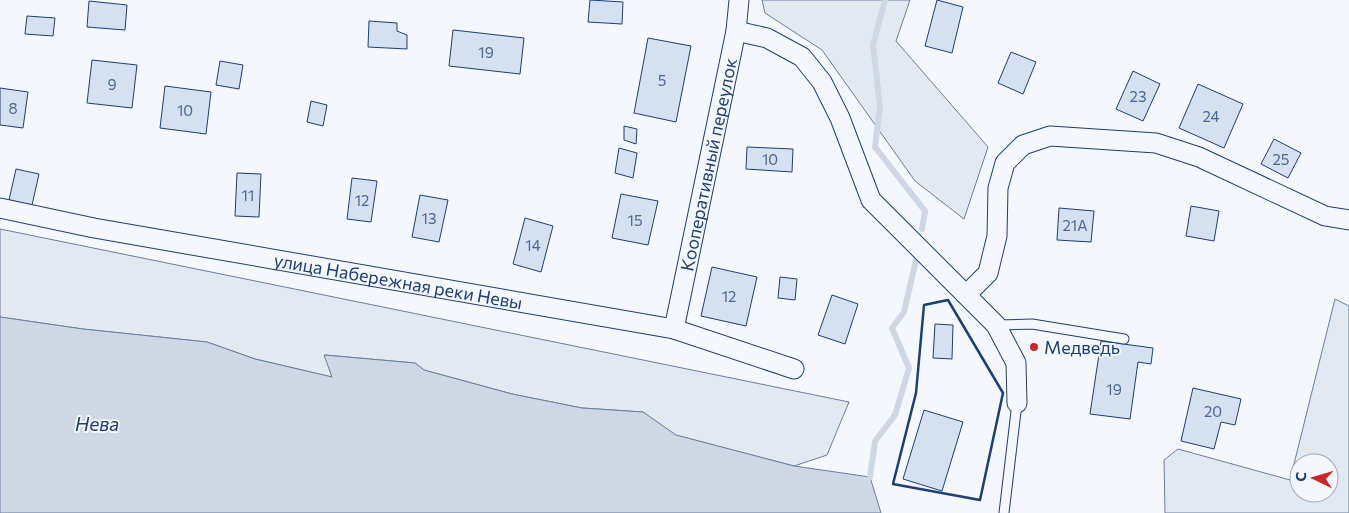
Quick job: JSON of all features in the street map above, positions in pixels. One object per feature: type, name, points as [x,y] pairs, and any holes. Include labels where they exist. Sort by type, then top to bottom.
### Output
[{"type":"street","name":"Кооперативный переулок","points":[[674,329],[736,31],[739,0]]},
{"type":"street","points":[[736,31],[767,38],[802,57],[822,82],[840,118],[871,200],[996,325],[1016,363],[1017,404]]},
{"type":"street","points":[[966,294],[988,273],[997,236],[998,188],[1005,163],[1024,146],[1050,136],[1156,143],[1199,157],[1325,216],[1349,220]]},
{"type":"street","name":"улица Набережная реки Невы","points":[[0,208],[94,228],[674,329],[794,369]]},
{"type":"lane","points":[[996,325],[1032,324],[1124,339]]},
{"type":"lane","points":[[1004,513],[1017,404]]},
{"type":"shaded area","points":[[762,0],[910,0],[896,41],[988,147],[964,219],[915,181],[822,50],[765,13]]},
{"type":"shaded area","points":[[0,229],[849,402],[827,455],[794,466],[675,435],[643,412],[582,408],[512,394],[424,370],[415,363],[325,355],[332,377],[255,359],[207,342],[83,329],[0,317]]},
{"type":"shaded area","points":[[1335,299],[1349,306],[1349,513],[1165,513],[1164,460],[1178,449],[1289,480],[1289,503],[1339,503],[1339,453],[1297,453]]},
{"type":"water","name":"Нева","points":[[0,317],[83,329],[207,342],[255,359],[332,377],[324,355],[415,363],[424,370],[512,394],[582,408],[643,412],[676,435],[794,466],[870,477],[881,513],[0,513]]},
{"type":"building","points":[[590,0],[623,2],[622,24],[588,22]]},
{"type":"building","points":[[937,0],[963,7],[952,53],[925,46]]},
{"type":"building","points":[[89,1],[127,5],[125,30],[87,27]]},
{"type":"building","points":[[27,16],[55,18],[53,36],[25,34]]},
{"type":"building","points":[[369,21],[397,23],[397,31],[407,35],[407,49],[368,47]]},
{"type":"building","points":[[453,30],[524,38],[520,74],[449,66]]},
{"type":"building","points":[[648,38],[691,46],[676,122],[634,113]]},
{"type":"building","points":[[1011,52],[1036,62],[1023,94],[998,83]]},
{"type":"building","points":[[92,60],[137,65],[132,108],[87,103]]},
{"type":"building","points":[[220,61],[243,65],[239,89],[216,85]]},
{"type":"building","points":[[1133,71],[1160,84],[1143,121],[1116,109]]},
{"type":"building","points":[[1198,84],[1243,104],[1224,148],[1179,128]]},
{"type":"building","points":[[165,86],[211,92],[206,134],[160,128]]},
{"type":"building","points":[[0,88],[28,92],[23,128],[0,125]]},
{"type":"building","points":[[311,101],[327,105],[323,126],[307,122]]},
{"type":"building","points":[[624,126],[637,129],[636,144],[624,140]]},
{"type":"building","points":[[1274,139],[1301,153],[1288,178],[1261,164]]},
{"type":"building","points":[[747,147],[793,149],[792,172],[746,169]]},
{"type":"building","points":[[619,148],[637,153],[633,178],[615,173]]},
{"type":"building","points":[[16,169],[39,174],[32,205],[9,200]]},
{"type":"building","points":[[237,173],[261,174],[259,217],[235,216]]},
{"type":"building","points":[[352,178],[377,181],[371,222],[347,219]]},
{"type":"building","points":[[621,194],[658,201],[648,245],[612,238]]},
{"type":"building","points":[[420,195],[448,200],[439,242],[412,237]]},
{"type":"building","points":[[1191,206],[1219,211],[1214,241],[1186,236]]},
{"type":"building","points":[[1059,208],[1094,211],[1091,242],[1057,240]]},
{"type":"building","points":[[525,218],[553,226],[541,272],[513,264]]},
{"type":"building","points":[[712,267],[757,277],[746,326],[701,316]]},
{"type":"building","points":[[780,277],[797,279],[795,300],[778,298]]},
{"type":"building","points":[[832,295],[858,304],[845,344],[818,335]]},
{"type":"building","points":[[935,324],[953,325],[952,359],[933,358]]},
{"type":"building","points":[[1101,341],[1153,348],[1151,364],[1138,362],[1130,419],[1090,414]]},
{"type":"building","points":[[1193,388],[1241,399],[1235,425],[1221,422],[1214,449],[1181,441]]},
{"type":"building","points":[[924,410],[963,422],[942,491],[903,479]]},
{"type":"waterway","points":[[885,0],[873,45],[880,106],[875,147],[925,211],[922,229]]},
{"type":"waterway","points":[[870,477],[875,441],[895,415],[909,368],[892,328],[904,312],[916,260]]},
{"type":"wall","points":[[948,300],[1003,393],[980,500],[893,484],[916,393],[924,305],[948,300]]},
{"type":"place","name":"Медведь","points":[[1034,347]]}]
